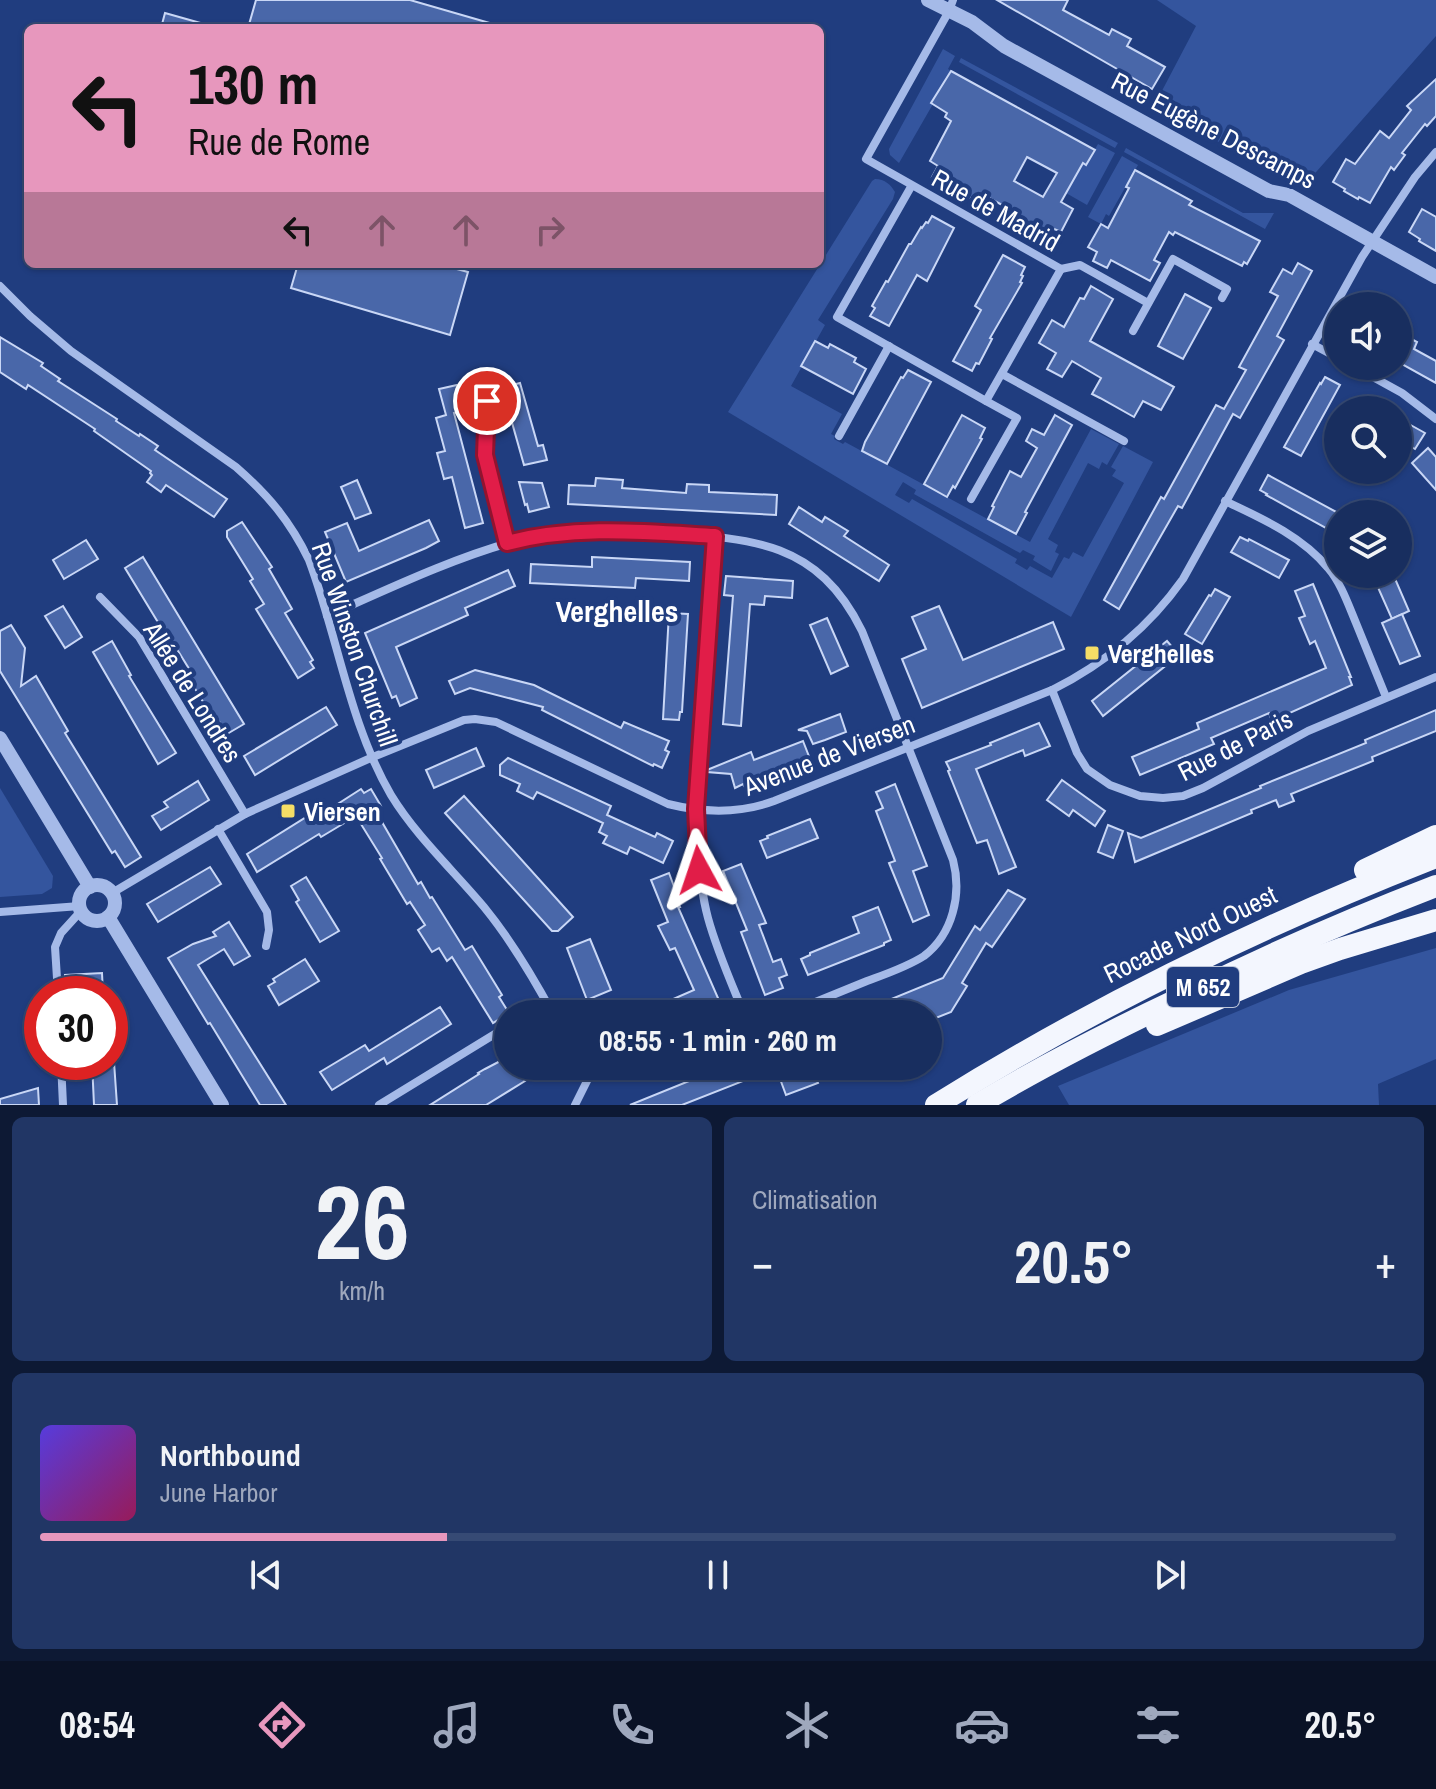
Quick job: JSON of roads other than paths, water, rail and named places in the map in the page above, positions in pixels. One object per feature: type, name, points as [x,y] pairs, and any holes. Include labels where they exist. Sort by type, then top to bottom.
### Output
[{"type":"highway","points":[[1292,915],[1361,872],[1436,836]]},
{"type":"highway","name":"Rocade Nord Ouest","points":[[936,1105],[1108,1004],[1292,915],[1436,857]]},
{"type":"highway","name":"Rocade Nord Ouest","points":[[977,1105],[1124,1025],[1262,959],[1436,886]]},
{"type":"highway","points":[[1019,1080],[1301,963],[1436,920]]},
{"type":"street","name":"Rue Eugène Descamps","points":[[928,0],[951,6],[1004,46],[1269,191],[1289,195],[1436,277]]},
{"type":"street","name":"Rue de Madrid","points":[[951,6],[866,159],[1061,269],[1080,265],[1148,303]]},
{"type":"street","name":"Avenue de Viersen","points":[[112,893],[245,814],[456,722],[475,719],[505,726],[659,800],[723,812],[762,806],[1052,690],[1088,670],[1115,651],[1155,613],[1183,579],[1372,241],[1415,177],[1436,152]]},
{"type":"street","name":"Rue de Madrid","points":[[912,185],[837,317],[1017,418],[971,499]]},
{"type":"street","points":[[1133,331],[1173,259],[1227,289],[1222,298]]},
{"type":"street","name":"Rue de Madrid","points":[[986,401],[1061,269]]},
{"type":"street","name":"Rue Winston Churchill","points":[[0,286],[60,343],[236,467],[272,501],[291,526],[309,560],[356,716],[386,785],[418,832],[494,919],[545,1000]]},
{"type":"street","points":[[1312,344],[1324,350]]},
{"type":"street","points":[[839,436],[889,346]]},
{"type":"street","points":[[1002,374],[1124,441]]},
{"type":"street","points":[[1378,380],[1402,393],[1436,419]]},
{"type":"street","points":[[488,384],[485,455],[507,543]]},
{"type":"street","points":[[1225,501],[1291,536],[1328,567],[1346,599],[1386,697]]},
{"type":"street","points":[[327,616],[473,554],[551,534],[591,531],[715,536],[759,542],[783,551],[820,574],[851,609],[862,631],[956,870],[957,895],[946,931],[932,948],[915,961],[820,1000]]},
{"type":"street","points":[[715,536],[696,809],[699,870],[717,947],[738,1000]]},
{"type":"street","name":"Allée de Londres","points":[[100,597],[139,637],[245,814]]},
{"type":"street","name":"Rue de Paris","points":[[1052,690],[1077,753],[1087,769],[1110,785],[1140,796],[1163,798],[1183,796],[1203,788],[1308,731],[1436,677]]},
{"type":"street","points":[[1,741],[90,887]]},
{"type":"street","points":[[218,829],[267,912],[269,930],[266,946]]},
{"type":"street","points":[[103,886],[112,893],[114,907],[108,917],[92,920],[85,916],[81,908],[82,895],[90,887],[103,886]]},
{"type":"street","points":[[0,912],[81,908]]},
{"type":"street","points":[[57,976],[55,947],[61,933],[81,908]]},
{"type":"street","points":[[108,917],[222,1105]]},
{"type":"street","points":[[379,1105],[494,1035]]},
{"type":"street","points":[[62,1080],[63,1105]]},
{"type":"street","points":[[575,1105],[585,1080]]},
{"type":"place","name":"Verghelles","points":[[1092,653]]},
{"type":"place","name":"Viersen","points":[[288,811]]},
{"type":"district","name":"Verghelles","points":[[617,611]]}]
